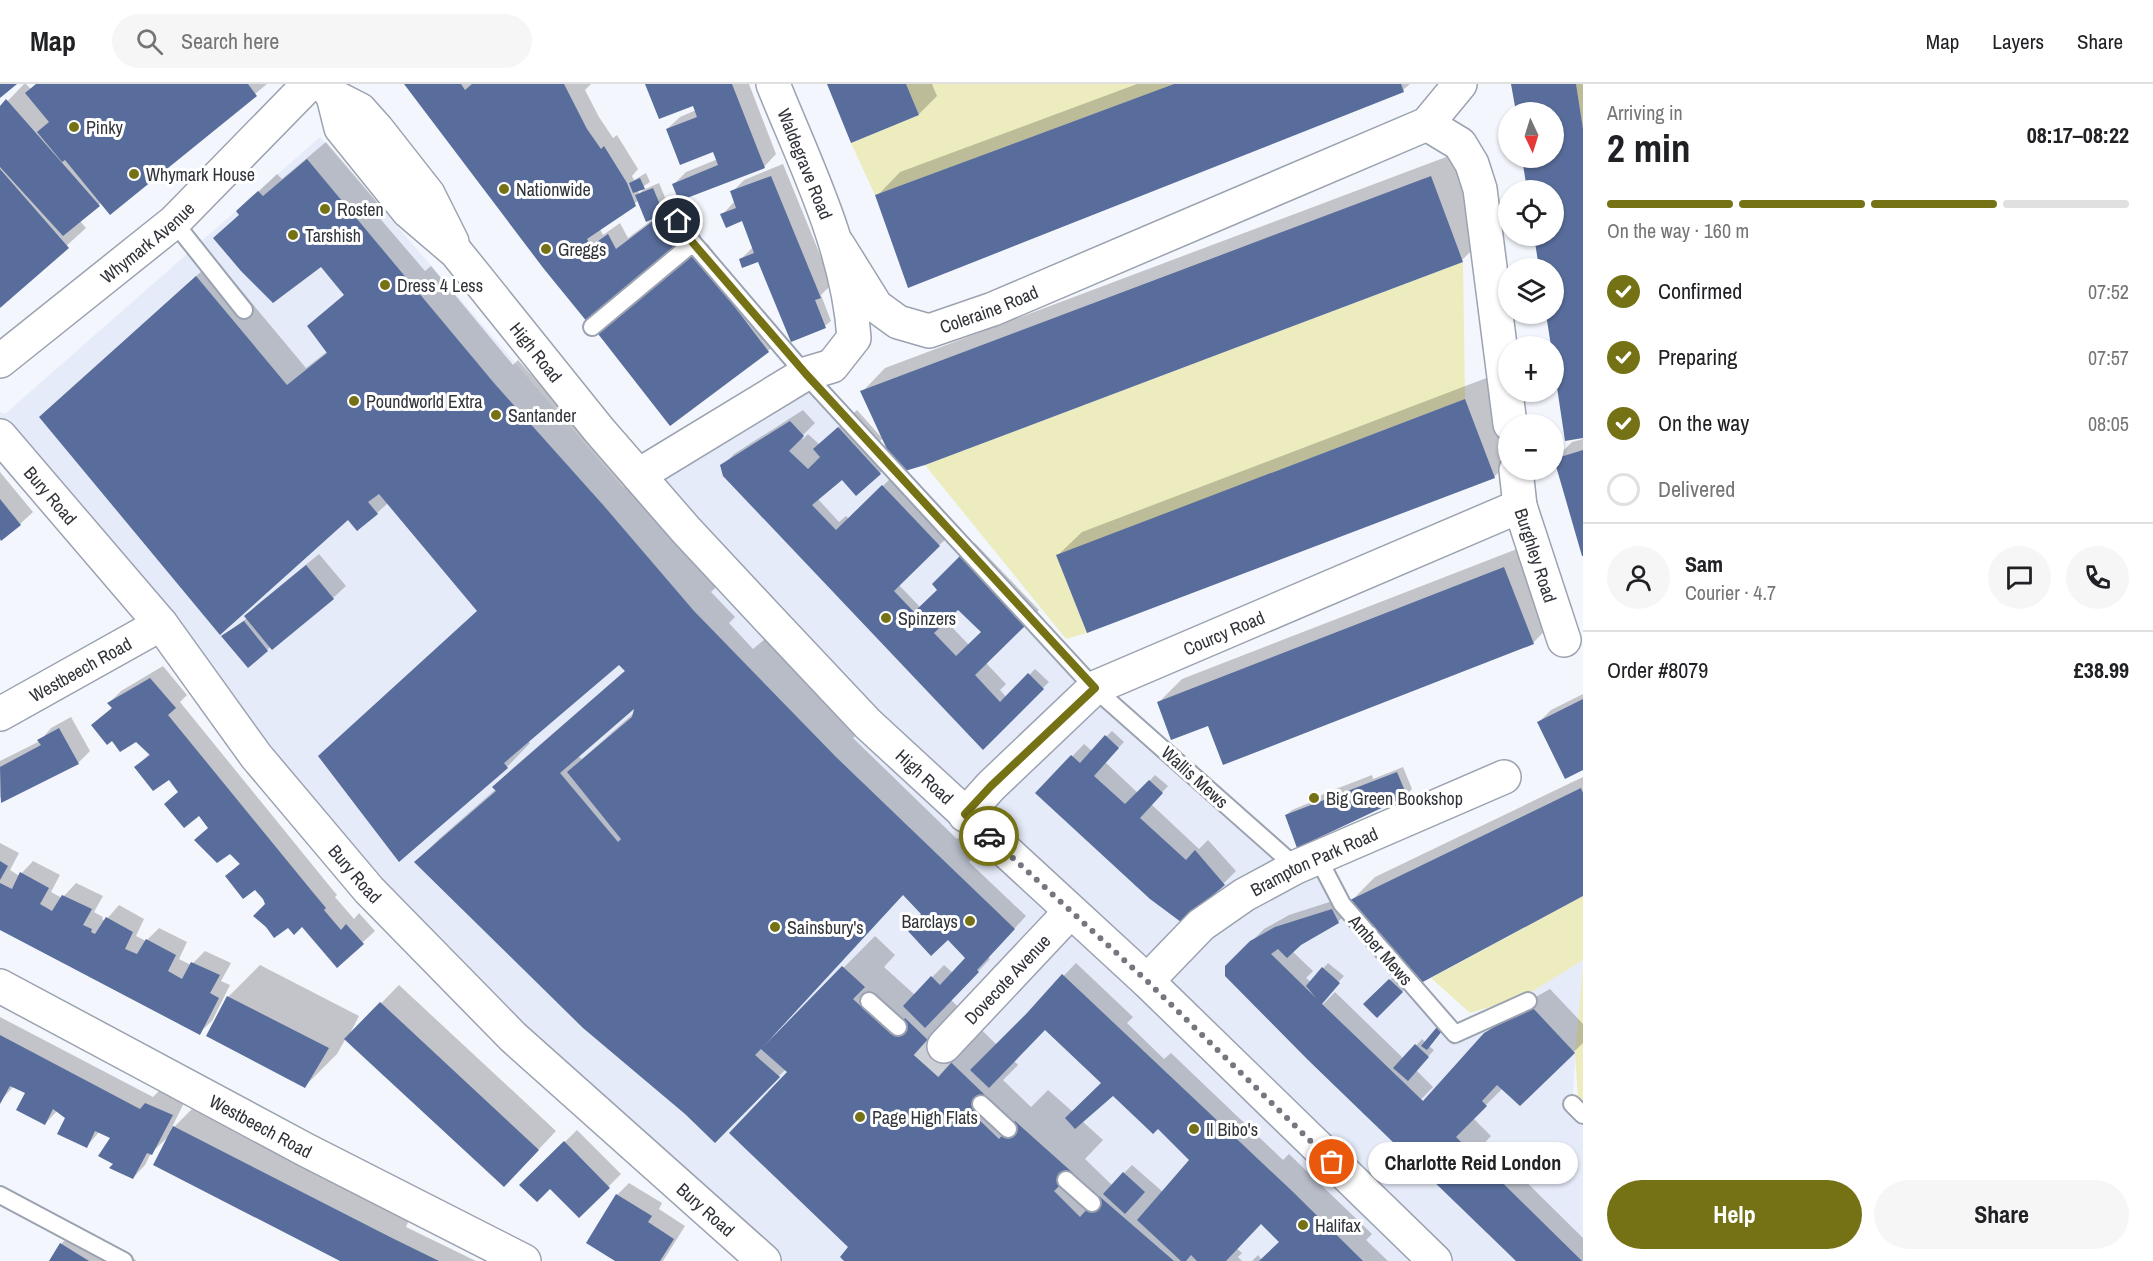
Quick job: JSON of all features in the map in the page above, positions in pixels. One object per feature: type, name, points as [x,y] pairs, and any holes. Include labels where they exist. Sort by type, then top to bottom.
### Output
[{"type":"street","name":"Waldegrave Road","points":[[773,84],[838,245]]},
{"type":"street","points":[[1460,84],[1427,124],[1460,144],[1472,164],[1480,189],[1509,414]]},
{"type":"street","name":"Whymark Avenue","points":[[0,362],[174,222],[322,88]]},
{"type":"street","name":"High Road","points":[[322,88],[341,128],[408,211],[456,252],[599,430],[686,530],[868,724],[1147,981],[1435,1261]]},
{"type":"street","name":"Coleraine Road","points":[[838,245],[876,306],[898,322],[929,331],[993,309],[1427,124]]},
{"type":"street","points":[[639,475],[806,374],[832,366],[854,338],[852,306],[838,245]]},
{"type":"street","name":"Bury Road","points":[[0,436],[161,624],[256,756],[369,890],[513,1037],[764,1261]]},
{"type":"street","name":"Burghley Road","points":[[1516,480],[1520,506],[1564,640]]},
{"type":"street","name":"Courcy Road","points":[[965,814],[991,786],[1095,688],[1520,506]]},
{"type":"street","name":"Westbeech Road","points":[[0,714],[161,624]]},
{"type":"street","name":"Brampton Park Road","points":[[1147,981],[1201,925],[1244,895],[1307,862],[1504,777]]},
{"type":"street","name":"Dovecote Avenue","points":[[944,1046],[1070,912]]},
{"type":"street","name":"Westbeech Road","points":[[0,986],[306,1150],[524,1261]]},
{"type":"lane","name":"Wallis Mews","points":[[678,221],[693,243],[806,374],[1095,688],[1307,862]]},
{"type":"lane","points":[[174,222],[244,310]]},
{"type":"lane","points":[[591,327],[688,247]]},
{"type":"lane","name":"Amber Mews","points":[[1307,862],[1455,1034],[1528,1001]]},
{"type":"lane","points":[[868,1001],[898,1027]]},
{"type":"lane","points":[[981,1104],[1008,1129]]},
{"type":"lane","points":[[1066,1180],[1092,1203]]},
{"type":"lane","points":[[0,1195],[124,1261]]},
{"type":"shaded area","points":[[320,137],[623,488],[639,475],[805,374],[1094,688],[1296,867],[1318,858],[1342,904],[1454,1034],[1525,996],[1583,960],[1572,1104],[1583,1115],[1583,1261],[764,1261],[513,1037],[0,436],[0,412],[5,414]]},
{"type":"green space","points":[[906,84],[1174,84],[875,195],[851,143],[919,115]]},
{"type":"green space","points":[[1576,84],[1583,84],[1583,129]]},
{"type":"green space","points":[[1463,262],[1465,399],[1057,555],[1087,633],[1066,639],[925,465]]},
{"type":"green space","points":[[1583,896],[1583,960],[1525,996],[1470,1013],[1431,978]]},
{"type":"green space","points":[[1583,965],[1583,1102],[1578,1098],[1575,1053]]},
{"type":"building","points":[[0,84],[17,84],[0,98]]},
{"type":"building","points":[[36,84],[248,84],[257,96],[110,215],[65,160],[62,162],[37,132],[49,122],[25,93]]},
{"type":"building","points":[[404,84],[461,84],[465,90],[472,84],[564,84],[587,129],[601,149],[604,146],[627,183],[636,206],[587,239],[591,246],[608,234],[616,249],[653,221],[662,232],[670,226],[685,243],[588,323],[544,269]]},
{"type":"building","points":[[645,84],[732,84],[765,168],[679,201],[672,184],[718,165],[713,152],[680,165],[666,129],[697,117],[693,106],[659,119]]},
{"type":"building","points":[[827,84],[906,84],[919,115],[851,143]]},
{"type":"building","points":[[1174,84],[1401,84],[1404,92],[908,288],[875,195]]},
{"type":"building","points":[[1511,84],[1576,84],[1583,129],[1583,438],[1565,441],[1564,414],[1561,414],[1559,402],[1564,402],[1564,336],[1549,336],[1548,324],[1564,324],[1564,258],[1537,258],[1536,246],[1564,246],[1564,180],[1525,180],[1524,168],[1564,168],[1564,102],[1514,102]]},
{"type":"building","points":[[6,99],[100,206],[63,236],[0,167],[0,106]]},
{"type":"building","points":[[307,159],[494,383],[694,611],[836,757],[1015,929],[977,970],[979,972],[925,1028],[903,1006],[931,976],[940,985],[965,958],[948,940],[931,956],[907,930],[921,914],[903,895],[763,1047],[842,966],[865,987],[853,999],[891,1034],[905,1018],[987,1097],[972,1113],[999,1139],[1015,1121],[1073,1173],[1054,1191],[1080,1217],[1099,1196],[1174,1261],[844,1261],[840,1257],[848,1247],[729,1133],[787,1072],[761,1049],[755,1055],[780,1077],[715,1143],[685,1114],[583,1028],[414,862],[496,791],[492,787],[625,671],[619,665],[504,763],[508,768],[399,862],[318,756],[477,611],[379,494],[368,502],[378,514],[357,531],[348,520],[220,635],[39,417],[196,276],[287,385],[327,353],[307,326],[344,295],[321,267],[273,303],[241,271],[213,238],[239,215],[236,211],[258,191],[263,196]],"holes":[[[634,709],[632,717],[567,772],[621,839],[618,842],[560,773]]]},
{"type":"building","points":[[0,169],[69,248],[0,308]]},
{"type":"building","points":[[771,176],[821,298],[815,300],[826,328],[791,342],[758,262],[742,268],[739,259],[754,253],[742,221],[726,228],[720,214],[736,208],[730,191]]},
{"type":"building","points":[[1431,176],[1463,262],[925,465],[898,473],[860,391]]},
{"type":"building","points":[[640,178],[645,189],[633,193],[629,183]]},
{"type":"building","points":[[653,188],[664,214],[646,222],[635,195]]},
{"type":"building","points":[[694,253],[769,352],[670,426],[595,330]]},
{"type":"building","points":[[1465,399],[1495,478],[1087,633],[1056,555]]},
{"type":"building","points":[[790,421],[804,436],[789,451],[808,469],[820,457],[813,449],[838,427],[881,474],[856,496],[842,480],[812,505],[836,530],[882,485],[940,546],[894,591],[914,612],[937,590],[932,584],[962,554],[1028,623],[975,675],[1000,702],[1028,673],[1044,689],[983,750],[723,476],[720,465]],"holes":[[[958,610],[981,632],[956,656],[934,633]]]},
{"type":"building","points":[[1583,450],[1583,556],[1560,480],[1564,480],[1564,456]]},
{"type":"building","points":[[0,499],[21,525],[1,541],[0,539]]},
{"type":"building","points":[[306,565],[334,599],[272,650],[244,616]]},
{"type":"building","points":[[1504,567],[1534,644],[1223,765],[1208,726],[1171,740],[1157,702]]},
{"type":"building","points":[[244,621],[268,651],[248,668],[221,636]]},
{"type":"building","points":[[150,678],[176,708],[168,715],[326,908],[324,910],[341,930],[346,924],[364,944],[337,968],[302,927],[294,935],[288,928],[274,938],[266,927],[253,916],[265,904],[263,899],[255,890],[243,899],[225,876],[240,864],[230,854],[217,863],[194,840],[208,828],[199,816],[184,828],[164,804],[178,792],[169,780],[153,791],[134,767],[150,755],[136,742],[120,752],[112,741],[107,745],[91,725],[112,708],[107,703]]},
{"type":"building","points":[[1583,699],[1583,770],[1565,779],[1537,722]]},
{"type":"building","points":[[59,728],[79,764],[1,803],[0,767],[41,745],[37,740]]},
{"type":"building","points":[[1105,735],[1119,748],[1094,776],[1125,804],[1149,780],[1163,793],[1140,818],[1186,860],[1195,850],[1225,885],[1181,922],[1150,899],[1035,793],[1071,755],[1080,763]]},
{"type":"building","points":[[1397,772],[1407,796],[1297,848],[1285,815]]},
{"type":"building","points":[[1581,788],[1583,793],[1583,896],[1419,984],[1350,900]]},
{"type":"building","points":[[0,861],[8,866],[0,880]]},
{"type":"building","points":[[20,872],[49,888],[40,904],[52,911],[62,895],[92,909],[83,925],[92,929],[91,932],[95,934],[106,917],[133,932],[125,949],[137,954],[146,939],[176,955],[168,971],[182,979],[191,962],[220,975],[210,993],[219,998],[200,1035],[0,930],[0,883],[12,889]]},
{"type":"building","points":[[1332,909],[1339,923],[1301,945],[1287,958],[1278,949],[1271,954],[1316,998],[1306,986],[1322,967],[1340,983],[1322,1004],[1423,1101],[1484,1033],[1531,1006],[1575,1053],[1520,1106],[1497,1085],[1482,1101],[1487,1106],[1456,1137],[1582,1261],[1516,1261],[1307,1059],[1225,976],[1225,966],[1250,941],[1275,927]]},
{"type":"building","points":[[1062,974],[1363,1261],[1259,1261],[1279,1242],[1261,1224],[1226,1261],[1197,1261],[1191,1255],[1186,1261],[1181,1261],[1137,1220],[1189,1160],[1158,1129],[1153,1134],[1113,1096],[1075,1129],[1065,1118],[1101,1083],[1045,1030],[989,1088],[970,1070]]},
{"type":"building","points":[[1389,979],[1403,992],[1377,1018],[1363,1004]]},
{"type":"building","points":[[227,996],[329,1048],[305,1088],[206,1036]]},
{"type":"building","points":[[380,1002],[539,1150],[504,1187],[344,1039]]},
{"type":"building","points":[[1437,1027],[1442,1031],[1427,1050],[1421,1046]]},
{"type":"building","points":[[0,1035],[140,1109],[145,1103],[173,1115],[152,1155],[147,1153],[133,1179],[109,1168],[113,1164],[98,1156],[110,1138],[95,1131],[87,1148],[57,1134],[65,1118],[53,1109],[45,1125],[16,1110],[25,1093],[10,1086],[0,1104]]},
{"type":"building","points":[[1415,1044],[1429,1057],[1408,1081],[1393,1068]]},
{"type":"building","points":[[173,1126],[439,1261],[340,1261],[153,1165]]},
{"type":"building","points":[[564,1141],[610,1188],[579,1218],[550,1189],[537,1202],[519,1185]]},
{"type":"building","points":[[1123,1172],[1145,1192],[1125,1214],[1103,1194]]},
{"type":"building","points":[[616,1194],[652,1216],[648,1222],[674,1239],[660,1261],[615,1261],[586,1243]]},
{"type":"building","points":[[60,1243],[89,1261],[49,1261]]},
{"type":"tunnel","points":[[926,1066],[944,1046]]},
{"type":"way so far","points":[[989,836],[1147,981],[1332,1162]]},
{"type":"place","name":"Pinky","points":[[74,127]]},
{"type":"place","name":"Whymark House","points":[[134,174]]},
{"type":"place","name":"Nationwide","points":[[504,189]]},
{"type":"place","name":"Rosten","points":[[325,209]]},
{"type":"place","name":"Tarshish","points":[[293,235]]},
{"type":"place","name":"Greggs","points":[[546,249]]},
{"type":"place","name":"Dress 4 Less","points":[[385,285]]},
{"type":"place","name":"Poundworld Extra","points":[[354,401]]},
{"type":"place","name":"Santander","points":[[496,415]]},
{"type":"place","name":"Spinzers","points":[[886,618]]},
{"type":"place","name":"Big Green Bookshop","points":[[1314,798]]},
{"type":"place","name":"Barclays","points":[[970,921]]},
{"type":"place","name":"Sainsbury's","points":[[775,927]]},
{"type":"place","name":"Page High Flats","points":[[860,1117]]},
{"type":"place","name":"Il Bibo's","points":[[1194,1129]]},
{"type":"place","name":"Charlotte Reid London","points":[[1332,1162]]},
{"type":"place","name":"Halifax","points":[[1303,1225]]},
{"type":"route","points":[[678,221],[693,243],[806,374],[1095,688],[991,786],[965,814],[989,836]]}]
